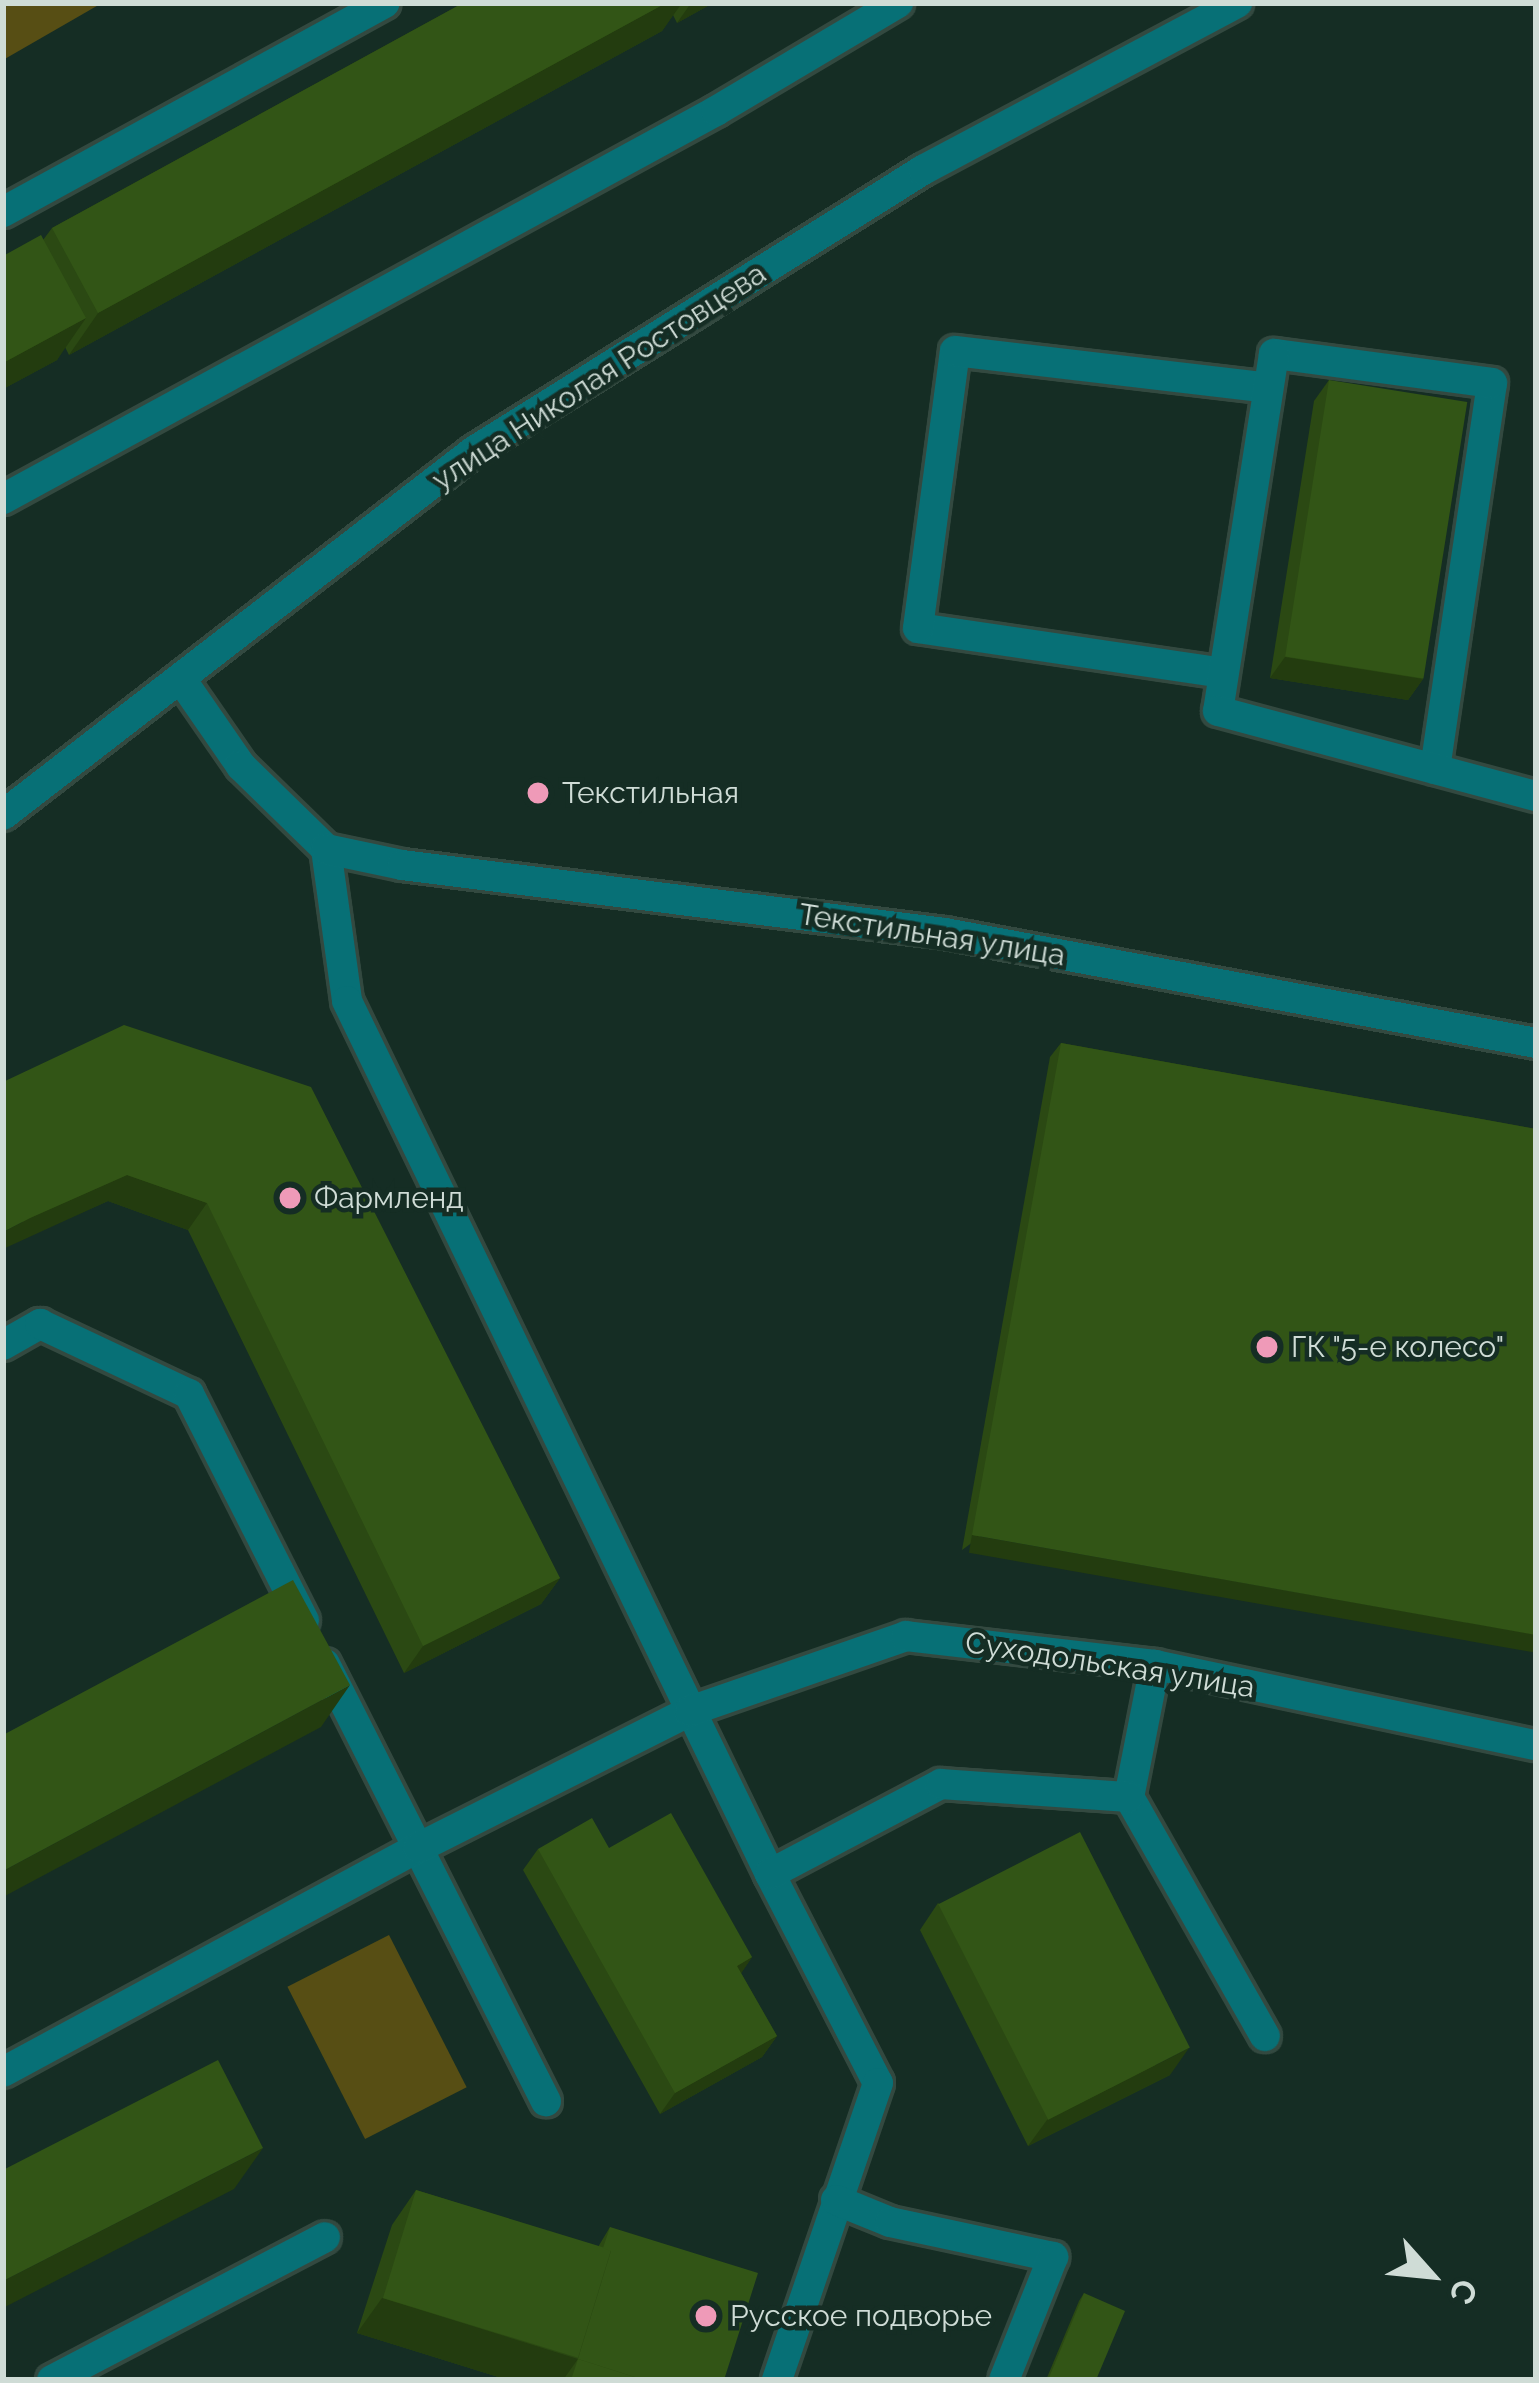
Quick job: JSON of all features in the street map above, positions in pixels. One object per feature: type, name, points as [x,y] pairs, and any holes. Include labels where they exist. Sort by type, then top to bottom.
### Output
[{"type":"street","points":[[3,212],[385,3]]},
{"type":"street","points":[[3,499],[716,112],[898,3]]},
{"type":"street","name":"улица Николая Ростовцева","points":[[3,815],[474,451],[923,170],[1237,3]]},
{"type":"street","points":[[1223,673],[918,628],[955,351],[1268,388]]},
{"type":"street","points":[[1435,769],[1492,383],[1274,354],[1217,712],[1536,796]]},
{"type":"street","points":[[181,679],[241,766],[326,849],[346,1001],[770,1874],[878,2083],[778,2380]]},
{"type":"street","name":"Текстильная улица","points":[[326,849],[402,865],[945,933],[1536,1043]]},
{"type":"street","points":[[3,1345],[40,1324],[189,1394],[546,2101]]},
{"type":"street","name":"Суходольская улица","points":[[3,2072],[418,1849],[690,1711],[906,1636],[1155,1666],[1536,1745]]},
{"type":"street","points":[[1155,1666],[1130,1797],[1265,2036]]},
{"type":"street","points":[[770,1874],[940,1784],[1130,1797]]},
{"type":"street","points":[[836,2200],[890,2222],[1052,2257],[1004,2380]]},
{"type":"street","points":[[52,2380],[325,2237]]},
{"type":"shaded area","points":[[3,3],[102,3],[3,60]]},
{"type":"shaded area","points":[[389,1935],[467,2087],[365,2139],[287,1987]]},
{"type":"building","points":[[463,3],[666,3],[98,313],[52,228]]},
{"type":"building","points":[[41,235],[86,318],[3,363],[3,256]]},
{"type":"building","points":[[1329,380],[1467,402],[1423,678],[1285,657]]},
{"type":"building","points":[[124,1025],[311,1087],[560,1578],[423,1646],[207,1203],[127,1175],[3,1232],[3,1082]]},
{"type":"building","name":"ГК \"5-е колесо\"","points":[[1061,1043],[1536,1129],[1536,1635],[972,1535]]},
{"type":"building","points":[[293,1580],[350,1685],[3,1871],[3,1735]]},
{"type":"building","points":[[671,1813],[752,1957],[737,1966],[777,2036],[675,2093],[538,1849],[592,1818],[609,1848]]},
{"type":"building","points":[[1080,1832],[1190,2048],[1048,2120],[938,1904]]},
{"type":"building","points":[[218,2060],[263,2148],[3,2281],[3,2170]]},
{"type":"building","points":[[416,2190],[611,2250],[578,2358],[383,2298]]},
{"type":"building","points":[[610,2227],[758,2273],[724,2380],[644,2380],[578,2359],[611,2251],[603,2248]]},
{"type":"building","points":[[1084,2293],[1125,2311],[1096,2380],[1048,2380]]},
{"type":"building","points":[[578,2359],[644,2380],[571,2380]]},
{"type":"place","name":"Текстильная","points":[[538,793]]},
{"type":"place","name":"Фармленд","points":[[290,1198]]},
{"type":"place","name":"ГК \"5-е колесо\"","points":[[1267,1347]]},
{"type":"place","name":"Русское подворье","points":[[706,2316]]}]
